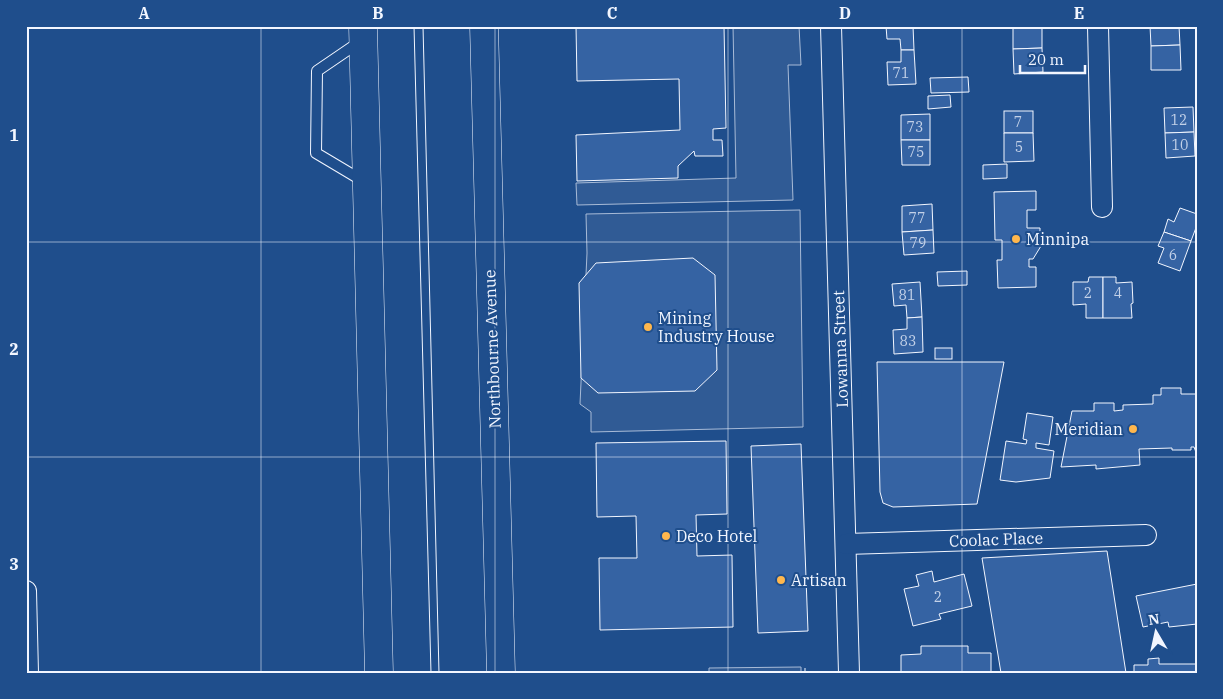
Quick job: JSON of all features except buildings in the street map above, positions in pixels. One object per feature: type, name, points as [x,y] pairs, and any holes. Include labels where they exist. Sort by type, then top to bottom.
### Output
[{"type":"highway","name":"Northbourne Avenue","points":[[484,26],[501,673]]},
{"type":"highway","points":[[363,33],[379,673]]},
{"type":"street","name":"Lowanna Street","points":[[831,26],[849,673]]},
{"type":"street","points":[[1098,26],[1102,207]]},
{"type":"street","name":"Coolac Place","points":[[846,544],[1146,535]]},
{"type":"street","points":[[26,591],[28,673]]},
{"type":"lane","points":[[363,33],[317,71],[316,153],[366,183]]},
{"type":"shaded area","points":[[733,26],[799,26],[801,65],[788,65],[793,200],[577,205],[576,183],[736,178]]},
{"type":"shaded area","points":[[800,210],[803,427],[591,432],[591,412],[580,404],[587,253],[586,214]]},
{"type":"shaded area","points":[[801,667],[801,673],[709,673],[709,668]]},
{"type":"tram line","points":[[414,26],[431,673]]},
{"type":"tram line","points":[[423,26],[439,673]]},
{"type":"fence","points":[[805,668],[805,673]]},
{"type":"place","name":"Minnipa","points":[[1016,239]]},
{"type":"place","name":"Mining Industry House","points":[[648,327]]},
{"type":"place","name":"Meridian","points":[[1133,429]]},
{"type":"place","name":"Deco Hotel","points":[[666,536]]},
{"type":"place","name":"Artisan","points":[[781,580]]}]
